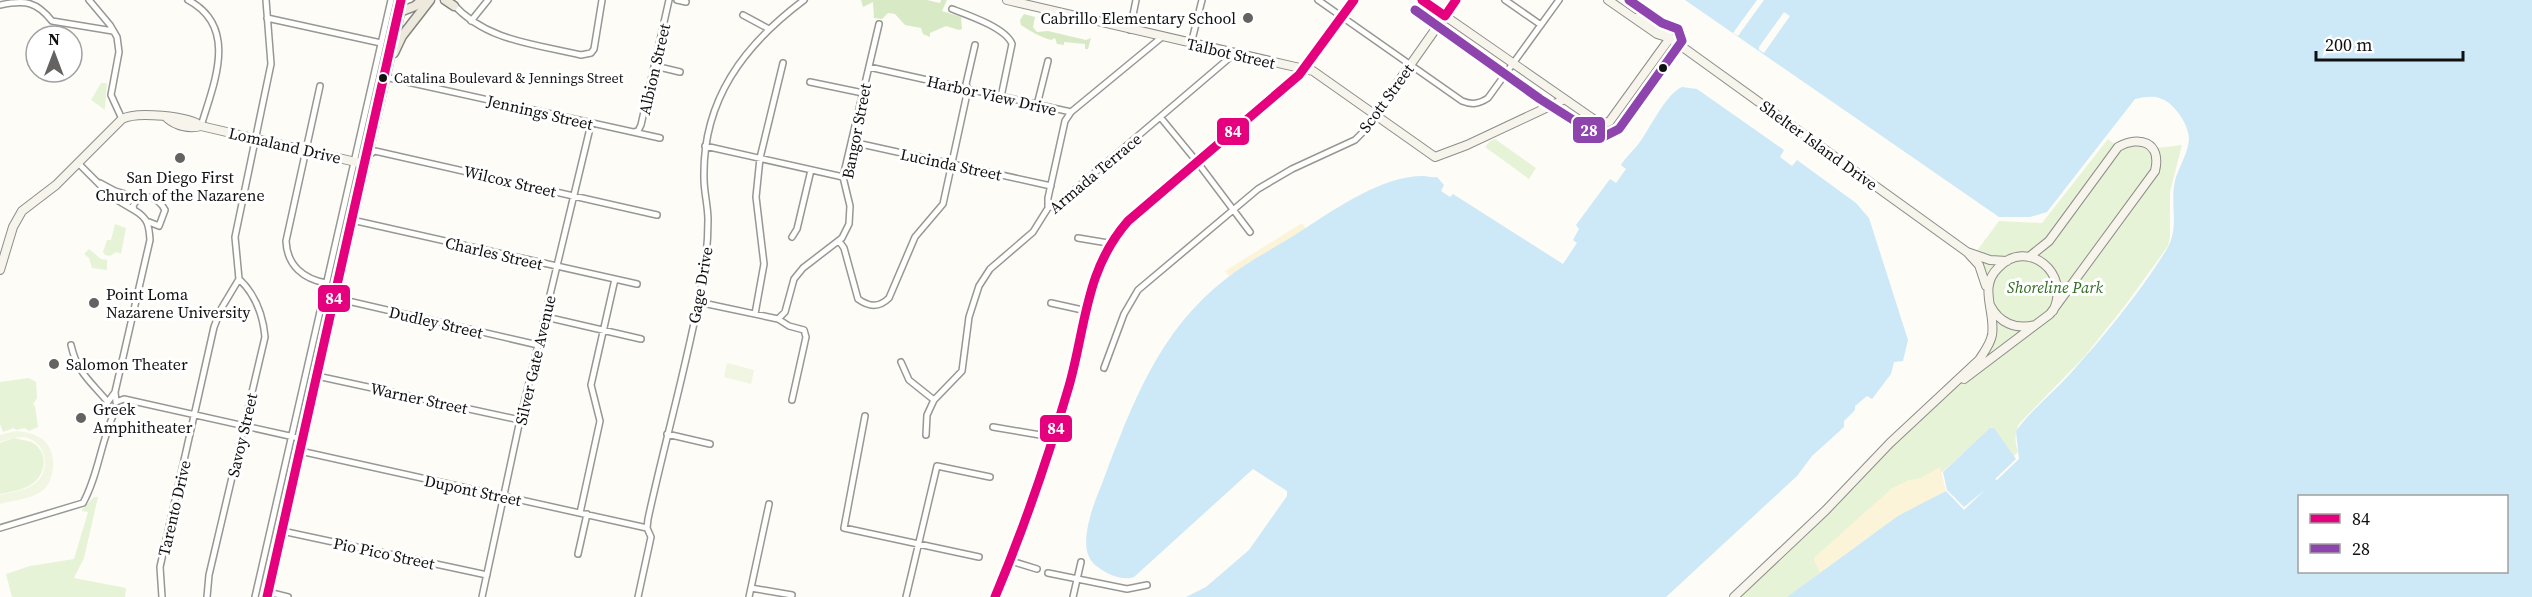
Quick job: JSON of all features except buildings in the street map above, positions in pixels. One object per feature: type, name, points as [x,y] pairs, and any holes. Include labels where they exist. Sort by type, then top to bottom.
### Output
[{"type":"main road","points":[[445,0],[452,3]]},
{"type":"main road","points":[[267,595],[402,4],[415,6],[428,1]]},
{"type":"main road","points":[[388,63],[402,36],[428,1]]},
{"type":"street","points":[[0,270],[14,226],[22,211],[56,185],[122,119],[111,95],[119,52],[113,31],[89,0]]},
{"type":"street","points":[[188,0],[207,14],[219,38],[220,54],[201,126]]},
{"type":"street","points":[[239,279],[235,237],[271,64],[266,0]]},
{"type":"street","points":[[255,597],[391,0]]},
{"type":"street","points":[[471,21],[488,0]]},
{"type":"street","points":[[452,3],[471,21],[495,35],[581,55],[591,53],[594,49],[602,0]]},
{"type":"street","name":"Albion Street","points":[[632,132],[638,130],[641,124],[669,0]]},
{"type":"street","points":[[677,0],[687,2]]},
{"type":"street","name":"Gage Drive","points":[[638,597],[651,537],[647,528],[698,302],[708,245],[704,179],[705,146],[709,128],[727,81],[742,58],[769,29],[804,0]]},
{"type":"street","name":"Talbot Street","points":[[1007,0],[1313,71],[1431,155],[1441,157],[1563,99]]},
{"type":"street","points":[[1130,30],[1136,0]]},
{"type":"street","points":[[1191,44],[1202,0]]},
{"type":"street","points":[[1318,0],[1462,102],[1473,104],[1482,102],[1559,0]]},
{"type":"street","points":[[995,597],[1011,561],[1070,384],[1096,271],[1108,243],[1128,221],[1304,70],[1354,0]]},
{"type":"street","points":[[1422,0],[1598,124],[1607,124],[1670,38]]},
{"type":"street","name":"Scott Street","points":[[1104,368],[1124,314],[1138,290],[1258,189],[1278,176],[1355,140],[1364,131],[1456,0]]},
{"type":"street","points":[[1505,0],[1541,25]]},
{"type":"street","name":"Shelter Island Drive","points":[[1608,0],[1658,34],[1670,38],[1967,252]]},
{"type":"street","points":[[0,5],[20,2],[34,4],[41,8],[52,21],[113,31]]},
{"type":"street","points":[[952,9],[983,21],[1010,38],[1012,44],[1001,97]]},
{"type":"street","points":[[743,15],[769,29]]},
{"type":"street","points":[[267,18],[381,43]]},
{"type":"street","name":"Bangor Street","points":[[778,319],[785,312],[794,279],[803,268],[839,241],[849,224],[851,213],[843,177],[879,24]]},
{"type":"street","name":"Harbor View Drive","points":[[869,67],[1071,112],[1162,37]]},
{"type":"street","points":[[839,241],[844,248],[858,299],[864,304],[883,305],[889,298],[915,237],[943,204],[968,89],[966,84],[975,45]]},
{"type":"street","name":"Armada Terrace","points":[[926,435],[927,416],[934,400],[962,371],[969,317],[979,286],[990,269],[1033,232],[1048,208],[1058,204],[1234,54]]},
{"type":"street","points":[[1036,105],[1048,61]]},
{"type":"street","points":[[755,314],[764,264],[756,197],[760,158],[783,63]]},
{"type":"street","points":[[655,66],[680,72]]},
{"type":"street","name":"Jennings Street","points":[[384,78],[660,138]]},
{"type":"street","points":[[810,82],[863,93]]},
{"type":"street","points":[[320,86],[287,232],[286,249],[291,261],[301,273],[311,280],[326,283]]},
{"type":"street","points":[[1048,208],[1065,121],[1071,112]]},
{"type":"street","name":"Lomaland Drive","points":[[122,119],[136,114],[178,117],[195,121],[201,126],[360,163],[366,157]]},
{"type":"street","points":[[1161,118],[1250,232]]},
{"type":"street","name":"Silver Gate Avenue","points":[[482,597],[520,420],[591,124]]},
{"type":"street","points":[[1930,406],[2053,310],[2155,171],[2157,163],[2155,151],[2144,142],[2133,140],[2118,147],[2049,241],[2029,257]]},
{"type":"street","name":"Lucinda Street","points":[[852,142],[1051,186]]},
{"type":"street","points":[[705,146],[843,177]]},
{"type":"street","name":"Wilcox Street","points":[[366,157],[375,151],[657,215]]},
{"type":"street","points":[[78,163],[112,197],[142,214],[149,222],[159,226]]},
{"type":"street","points":[[792,237],[797,230],[811,170]]},
{"type":"street","points":[[96,180],[115,191],[139,198],[147,196],[161,203],[165,210],[150,240]]},
{"type":"street","points":[[134,210],[133,206],[139,198]]},
{"type":"street","name":"Charles Street","points":[[352,220],[637,284]]},
{"type":"street","points":[[0,528],[83,503],[89,491],[108,424],[116,409],[115,392],[150,240],[149,222]]},
{"type":"street","points":[[1078,238],[1108,243]]},
{"type":"street","points":[[1967,252],[1990,260],[2007,261]]},
{"type":"street","points":[[1734,597],[1979,360],[1988,347],[1992,333],[1988,297],[1979,265],[1967,252]]},
{"type":"street","points":[[2039,323],[2026,327],[2009,324],[1998,316],[1988,297],[1992,274],[2007,261],[2018,257],[2029,257],[2045,264],[2055,278],[2058,294],[2053,310]]},
{"type":"street","name":"Tarento Drive","points":[[162,597],[160,567],[214,327],[221,309],[239,279]]},
{"type":"street","name":"Savoy Street","points":[[207,597],[209,575],[265,337],[263,319],[254,300],[239,279]]},
{"type":"street","points":[[580,513],[600,421],[591,385],[615,279]]},
{"type":"street","name":"Dudley Street","points":[[335,298],[538,345]]},
{"type":"street","points":[[698,302],[778,319],[806,332],[792,400]]},
{"type":"street","points":[[1051,303],[1088,311]]},
{"type":"street","points":[[546,317],[641,339]]},
{"type":"street","points":[[71,345],[74,359],[82,374],[107,401],[116,402],[124,399],[303,439]]},
{"type":"street","points":[[902,362],[909,380],[934,400]]},
{"type":"street","name":"Warner Street","points":[[317,376],[520,420]]},
{"type":"street","points":[[108,424],[107,401],[115,392]]},
{"type":"street","points":[[106,408],[110,411],[116,409]]},
{"type":"street","points":[[865,416],[844,528],[979,557]]},
{"type":"street","points":[[993,426],[1052,437]]},
{"type":"street","points":[[667,434],[710,444]]},
{"type":"street","name":"Dupont Street","points":[[300,452],[647,528]]},
{"type":"street","points":[[906,597],[937,466],[990,477]]},
{"type":"street","points":[[749,597],[769,504]]},
{"type":"street","points":[[578,554],[587,514]]},
{"type":"street","name":"Pio Pico Street","points":[[282,531],[487,575]]},
{"type":"street","points":[[1011,561],[1037,569]]},
{"type":"street","points":[[1073,597],[1081,562]]},
{"type":"street","points":[[1048,573],[1127,589],[1147,585]]},
{"type":"street","points":[[751,588],[792,595]]},
{"type":"street","points":[[267,595],[288,597]]},
{"type":"green space","points":[[861,0],[927,0],[940,3],[941,0],[947,0],[942,11],[961,17],[962,29],[946,26],[930,33],[930,37],[923,34],[921,28],[905,25],[895,14],[888,13],[882,19],[874,18],[873,2],[863,7]]},
{"type":"green space","points":[[1024,14],[1035,17],[1033,27],[1037,32],[1048,31],[1086,40],[1091,38],[1088,49],[1085,49],[1085,44],[1064,42],[1064,45],[1057,44],[1055,38],[1051,40],[1035,34],[1021,25],[1020,20]]},
{"type":"green space","points":[[101,83],[107,83],[105,110],[91,100]]},
{"type":"green space","points":[[1495,139],[1536,168],[1529,179],[1485,147]]},
{"type":"green space","name":"Shoreline Park","points":[[2108,139],[2117,146],[2126,143],[2157,148],[2182,145],[2170,192],[2168,246],[2085,356],[2019,424],[2016,431],[2018,452],[2014,456],[1992,427],[1941,473],[1944,491],[1862,541],[1788,597],[1737,597],[1990,345],[1990,299],[1973,256],[1999,221],[2042,223]]},
{"type":"green space","points":[[115,224],[126,228],[121,254],[116,252],[110,256],[105,255],[103,252],[107,240],[111,240]]},
{"type":"green space","points":[[89,249],[101,259],[107,260],[107,270],[92,268],[89,258],[84,254]]},
{"type":"green space","points":[[727,363],[754,370],[751,384],[724,377]]},
{"type":"green space","points":[[29,378],[36,382],[37,398],[33,404],[38,427],[29,431],[25,428],[16,430],[14,428],[3,432],[0,424],[0,382]]},
{"type":"green space","points":[[16,431],[32,434],[44,440],[53,459],[52,474],[48,485],[40,492],[0,504],[0,495],[31,486],[38,481],[45,466],[42,451],[38,444],[31,440],[20,437],[0,442],[0,435]]},
{"type":"green space","points":[[14,438],[31,442],[38,447],[42,452],[43,469],[37,480],[29,486],[0,494],[0,443]]},
{"type":"green space","points":[[94,497],[98,497],[84,558],[74,578],[126,588],[125,597],[12,597],[6,574],[30,566],[74,559],[88,512],[82,511]]},
{"type":"sand","points":[[1302,223],[1306,229],[1229,276],[1225,271]]},
{"type":"sand","points":[[1940,467],[1946,491],[1898,516],[1820,573],[1814,560],[1815,557],[1891,489],[1909,480],[1921,478]]},
{"type":"water","points":[[1685,0],[2532,0],[2532,597],[1787,597],[1898,516],[1946,491],[1964,510],[1986,489],[1964,507],[1947,490],[1943,472],[1990,428],[1994,428],[2016,459],[1995,479],[1997,480],[2019,459],[2016,431],[2069,375],[2108,329],[2145,282],[2171,241],[2174,226],[2175,180],[2187,151],[2189,139],[2184,122],[2176,110],[2159,98],[2135,99],[2047,212],[2030,217],[1999,217]]},
{"type":"water","points":[[1682,87],[1697,89],[1784,150],[1780,157],[1792,166],[1797,160],[1856,203],[1869,218],[1908,340],[1903,361],[1894,362],[1891,374],[1872,399],[1867,396],[1855,406],[1855,410],[1844,421],[1844,427],[1812,456],[1797,476],[1666,597],[1186,597],[1206,587],[1249,550],[1287,496],[1287,491],[1253,469],[1134,577],[1124,578],[1112,575],[1093,563],[1086,545],[1089,523],[1114,452],[1137,397],[1150,370],[1183,321],[1203,298],[1227,278],[1331,212],[1376,187],[1407,177],[1423,176],[1437,177],[1444,185],[1441,191],[1450,197],[1453,194],[1563,264],[1577,243],[1573,240],[1579,229],[1576,225],[1610,179],[1616,183],[1626,169],[1621,165],[1623,162],[1669,98]]},
{"type":"pier","points":[[1757,0],[1764,0],[1738,36],[1733,33]]},
{"type":"pier","points":[[1784,12],[1790,16],[1764,53],[1759,50],[1759,47]]},
{"type":"transit line","name":"84","points":[[267,597],[401,0]]},
{"type":"transit line","name":"84","points":[[995,597],[1026,519],[1053,440],[1075,364],[1095,279],[1114,240],[1128,221],[1299,75],[1354,0]]},
{"type":"transit line","name":"84","points":[[1422,0],[1445,16],[1456,0]]},
{"type":"transit line","name":"28","points":[[1415,10],[1540,99],[1603,137],[1619,129],[1682,41],[1678,29],[1662,23],[1629,0]]},
{"type":"place","name":"Cabrillo Elementary School","points":[[1248,18]]},
{"type":"place","name":"Catalina Boulevard & Jennings Street","points":[[383,78]]},
{"type":"place","name":"San Diego First Church of the Nazarene","points":[[180,158]]},
{"type":"place","name":"Point Loma Nazarene University","points":[[94,303]]},
{"type":"place","name":"Salomon Theater","points":[[54,364]]},
{"type":"place","name":"Greek Amphitheater","points":[[81,418]]}]
